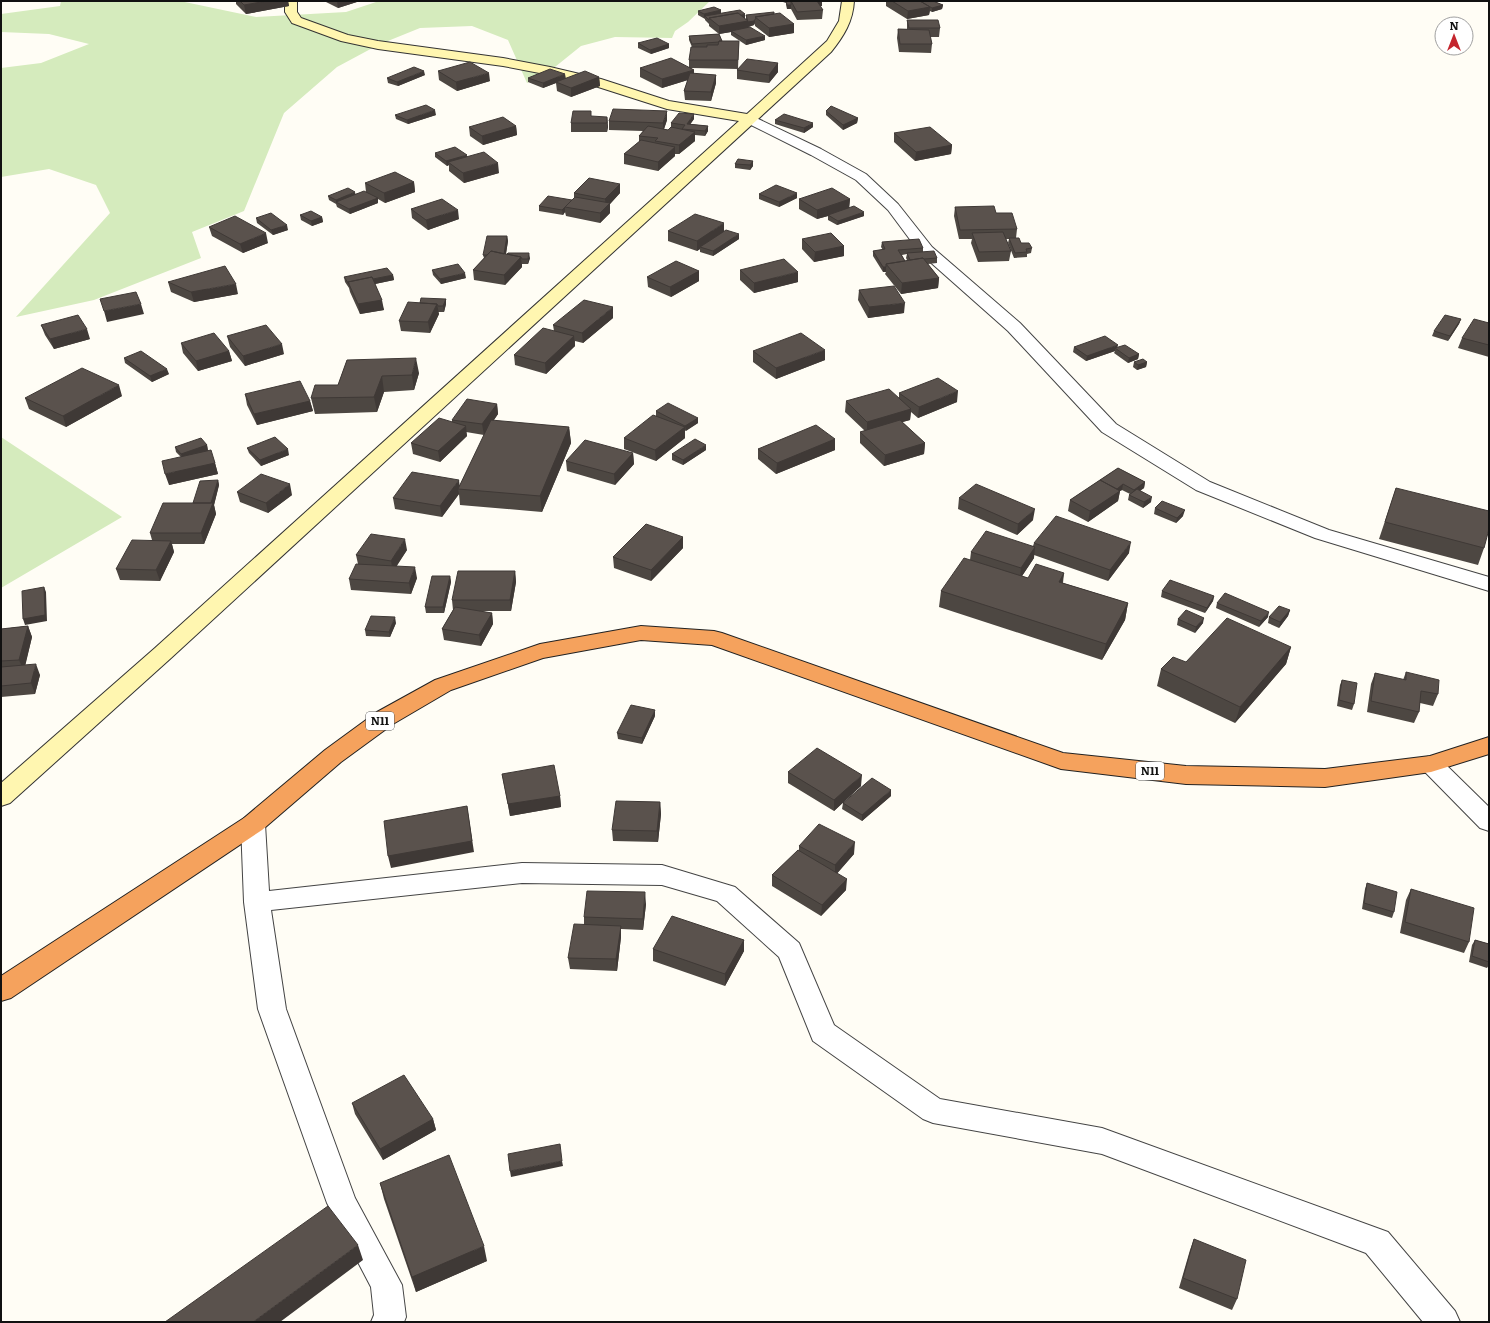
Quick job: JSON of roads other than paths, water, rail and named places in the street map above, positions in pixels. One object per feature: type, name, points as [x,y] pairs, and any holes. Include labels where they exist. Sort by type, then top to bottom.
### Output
[{"type":"highway","name":"N11","points":[[1,990],[252,824],[333,756],[379,722],[443,685],[540,651],[641,633],[714,638],[1061,761],[1186,775],[1325,778],[1431,764],[1489,745]]},
{"type":"main road","points":[[292,1],[291,12],[296,20],[345,38],[378,45],[503,62],[550,71],[596,82],[667,105],[750,119]]},
{"type":"main road","points":[[1,797],[174,642],[827,49],[844,27],[848,9],[848,1]]},
{"type":"street","points":[[750,119],[816,152],[861,177],[893,207],[926,250],[1014,327],[1108,428],[1203,486],[1322,534],[1489,584]]},
{"type":"street","points":[[1431,764],[1489,822]]},
{"type":"street","points":[[252,824],[257,902],[272,1009],[342,1203],[386,1285],[390,1317],[387,1322]]},
{"type":"street","points":[[257,902],[373,891],[522,874],[662,875],[726,894],[790,951],[823,1033],[933,1110],[1102,1141],[1377,1242],[1444,1322]]}]
